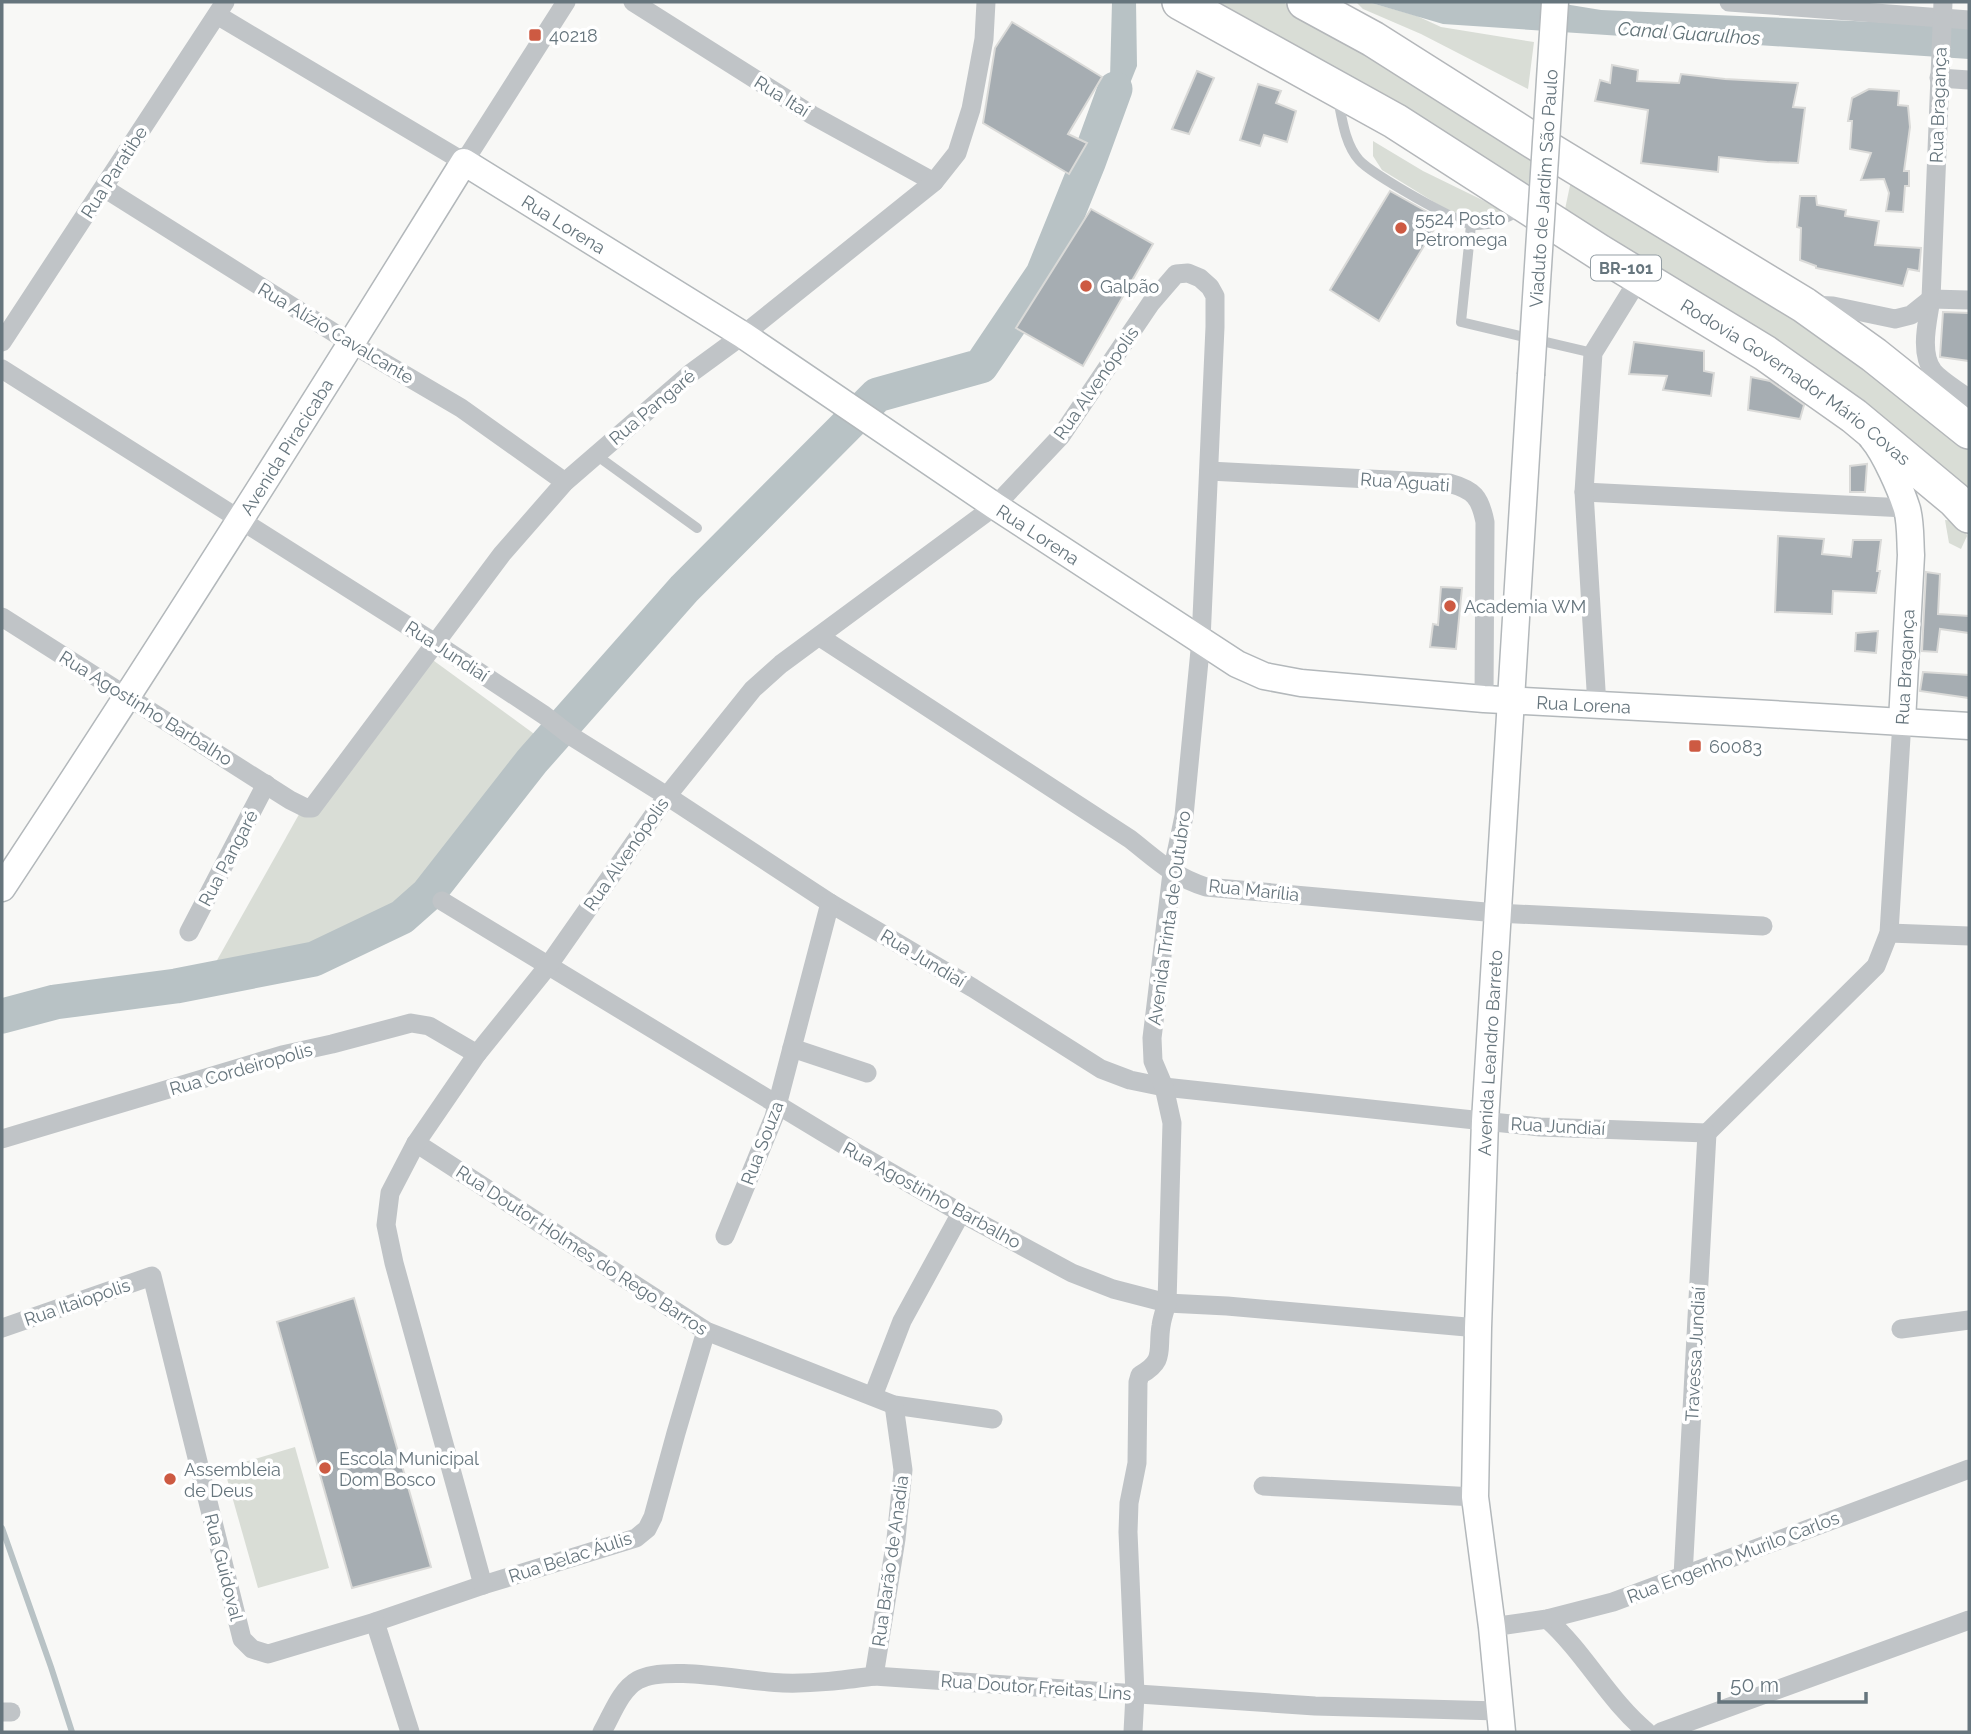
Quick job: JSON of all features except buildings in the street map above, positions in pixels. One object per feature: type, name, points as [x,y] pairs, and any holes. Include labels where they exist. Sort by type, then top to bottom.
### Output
[{"type":"highway","name":"Rodovia Governador Mário Covas","points":[[1180,2],[1395,121],[1765,353],[1854,416],[1955,500],[1969,515]]},
{"type":"highway","points":[[1306,2],[1373,39],[1529,138],[1804,305],[1874,355],[1969,431]]},
{"type":"main road","points":[[1349,2],[1355,13],[1389,50]]},
{"type":"main road","name":"Viaduto de Jardim São Paulo","points":[[1531,375],[1555,2]]},
{"type":"main road","name":"Rua Lorena","points":[[464,162],[743,335],[995,506],[1237,664],[1264,676],[1301,683],[1483,699],[1969,726]]},
{"type":"main road","name":"Avenida Piracicaba","points":[[2,888],[128,698],[464,162]]},
{"type":"main road","name":"Avenida Leandro Barreto","points":[[1500,1722],[1492,1627],[1475,1497],[1478,1328],[1485,1121],[1531,375]]},
{"type":"main road","name":"Rua Bragança","points":[[1854,416],[1876,442],[1892,472],[1906,508],[1910,528],[1911,555],[1902,721]]},
{"type":"street","name":"Avenida Piracicaba","points":[[464,162],[566,2]]},
{"type":"street","name":"Rua Itaí","points":[[633,2],[812,115],[934,182]]},
{"type":"street","name":"Rua Pangaré","points":[[290,800],[306,808],[316,805],[502,554],[565,482],[691,373],[743,335],[934,182],[957,153],[971,109],[984,38],[986,2]]},
{"type":"street","points":[[1729,2],[1943,14],[1969,20]]},
{"type":"street","name":"Rua Lorena","points":[[221,8],[464,162]]},
{"type":"street","name":"Rua Paratibe","points":[[2,342],[221,8]]},
{"type":"street","name":"Rua Bragança","points":[[1943,14],[1931,299],[1926,347],[1928,361],[1934,372],[1969,399]]},
{"type":"street","points":[[1939,71],[1969,80]]},
{"type":"street","name":"Rua Alízio Cavalcante","points":[[104,188],[352,344],[461,408],[565,482]]},
{"type":"street","name":"Avenida Trinta de Outubro","points":[[1133,1732],[1135,1693],[1129,1503],[1137,1462],[1138,1382],[1140,1375],[1151,1369],[1159,1357],[1161,1326],[1167,1303],[1172,1123],[1164,1087],[1153,1061],[1152,1038],[1172,873],[1184,816],[1201,640],[1209,471],[1215,296],[1200,278],[1188,273]]},
{"type":"street","name":"Rua Alvenópolis","points":[[483,1585],[394,1263],[386,1225],[390,1194],[416,1143],[477,1054],[548,966],[667,796],[753,689],[781,664],[995,506],[1061,436],[1168,282],[1176,274],[1188,273]]},
{"type":"street","points":[[1597,706],[1584,492],[1593,352],[1640,277]]},
{"type":"street","points":[[1804,305],[1833,306],[1895,319],[1911,315],[1931,299],[1969,300]]},
{"type":"street","name":"Rua Jundiaí","points":[[2,369],[435,643],[571,736],[830,903],[973,988],[1101,1069],[1130,1080],[1164,1087],[1540,1127],[1707,1133]]},
{"type":"street","name":"Rua Aguati","points":[[1209,471],[1449,483],[1475,495],[1482,506],[1485,522],[1483,699]]},
{"type":"street","points":[[1584,492],[1906,508]]},
{"type":"street","name":"Rua Agostinho Barbalho","points":[[2,617],[290,800]]},
{"type":"street","name":"Rua Marília","points":[[820,637],[1130,839],[1172,873],[1206,887],[1497,913],[1763,926]]},
{"type":"street","name":"Rua Bragança","points":[[1889,933],[1902,721]]},
{"type":"street","name":"Rua Pangaré","points":[[189,932],[266,784]]},
{"type":"street","name":"Rua Agostinho Barbalho","points":[[442,901],[862,1156],[1072,1273],[1113,1289],[1167,1303],[1478,1328]]},
{"type":"street","name":"Rua Souza","points":[[725,1236],[778,1105],[830,903]]},
{"type":"street","points":[[1707,1133],[1876,966],[1889,933],[1969,936]]},
{"type":"street","name":"Rua Cordeiropolis","points":[[2,1139],[282,1055],[411,1023],[429,1026],[477,1054]]},
{"type":"street","points":[[792,1048],[867,1073]]},
{"type":"street","name":"Travessa Jundiaí","points":[[1683,1576],[1707,1133]]},
{"type":"street","name":"Rua Doutor Holmes do Rego Barros","points":[[416,1143],[706,1331],[894,1405],[993,1419]]},
{"type":"street","points":[[873,1396],[902,1321],[961,1213]]},
{"type":"street","name":"Rua Itaiopolis","points":[[2,1328],[152,1276]]},
{"type":"street","name":"Rua Guidoval","points":[[152,1276],[242,1639],[252,1649],[268,1654],[375,1622]]},
{"type":"street","points":[[1901,1329],[1969,1320]]},
{"type":"street","name":"Rua Belac Áulis","points":[[375,1622],[483,1585],[636,1538],[647,1529],[653,1517],[706,1331]]},
{"type":"street","name":"Rua Barão de Anadia","points":[[874,1676],[896,1539],[903,1470],[894,1405]]},
{"type":"street","name":"Rua Engenho Murilo Carlos","points":[[1492,1627],[1548,1619],[1614,1602],[1969,1469]]},
{"type":"street","points":[[1263,1486],[1475,1497]]},
{"type":"street","points":[[1548,1619],[1567,1637],[1628,1717],[1647,1732]]},
{"type":"street","points":[[1661,1732],[1969,1620]]},
{"type":"street","points":[[375,1622],[410,1732]]},
{"type":"street","name":"Rua Doutor Freitas Lins","points":[[602,1732],[627,1688],[640,1679],[667,1673],[783,1683],[832,1682],[874,1676],[1315,1706],[1500,1722]]},
{"type":"lane","points":[[1335,88],[1346,135],[1358,160],[1386,182],[1471,225],[1491,225],[1529,207]]},
{"type":"lane","points":[[1471,225],[1461,322],[1593,352]]},
{"type":"lane","points":[[596,455],[697,528]]},
{"type":"shaded area","points":[[1212,2],[1283,2],[1535,154],[1527,192]]},
{"type":"shaded area","points":[[1356,2],[1368,2],[1417,16],[1441,27],[1534,42],[1528,89],[1421,34],[1363,9]]},
{"type":"shaded area","points":[[1373,141],[1423,171],[1509,213],[1471,220],[1442,207],[1382,170],[1373,156]]},
{"type":"shaded area","points":[[1572,176],[1788,312],[1969,448],[1969,506],[1564,214]]},
{"type":"shaded area","points":[[1945,520],[1955,521],[1965,528],[1967,536],[1961,549],[1949,543]]},
{"type":"shaded area","points":[[430,658],[537,736],[428,894],[311,943],[216,962],[302,809]]},
{"type":"shaded area","points":[[295,1447],[329,1568],[258,1588],[224,1468]]},
{"type":"water","points":[[1112,2],[1136,2],[1137,66],[1108,138],[1093,127],[1110,78]]},
{"type":"water","name":"Canal Guarulhos","points":[[1368,2],[1552,2],[1601,10],[1969,26],[1969,59],[1443,24]]},
{"type":"waterway","points":[[2,1016],[55,1002],[176,986],[314,959],[402,917],[428,894],[532,761],[684,589],[877,395],[981,366],[1043,274],[1115,89]]},
{"type":"waterway","points":[[2,1528],[72,1732]]},
{"type":"place","name":"40218","points":[[535,35]]},
{"type":"place","name":"5524 Posto Petromega","points":[[1401,228]]},
{"type":"place","name":"Galpão","points":[[1086,286]]},
{"type":"place","name":"Academia WM","points":[[1450,606]]},
{"type":"place","name":"60083","points":[[1695,746]]},
{"type":"place","name":"Escola Municipal Dom Bosco","points":[[325,1468]]},
{"type":"place","name":"Assembleia de Deus","points":[[170,1479]]}]
